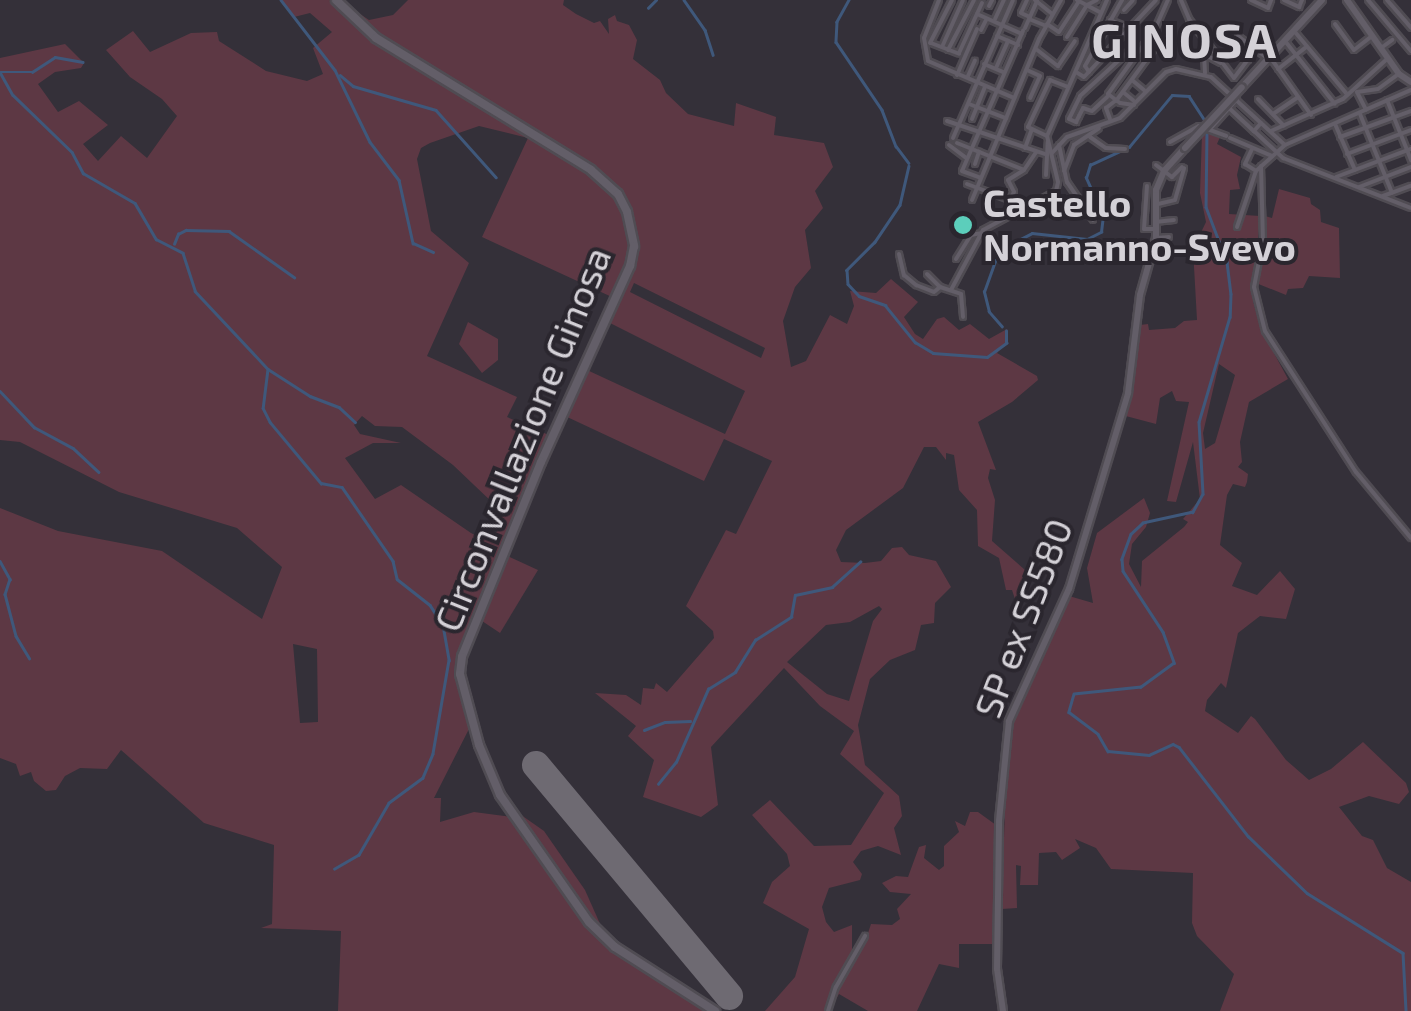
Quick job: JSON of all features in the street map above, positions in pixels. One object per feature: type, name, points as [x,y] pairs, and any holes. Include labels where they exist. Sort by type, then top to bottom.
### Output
[{"type":"main road","name":"Circonvallazione Ginosa","points":[[336,0],[376,38],[591,170],[618,194],[626,212],[634,246],[630,266],[527,496],[462,658],[460,674],[479,745],[500,795],[588,922],[616,947],[715,1011]]},
{"type":"street","points":[[939,0],[927,42],[930,64],[1014,98]]},
{"type":"street","points":[[927,42],[952,0]]},
{"type":"street","points":[[945,48],[962,0]]},
{"type":"street","points":[[945,48],[974,0]]},
{"type":"street","points":[[994,21],[1004,0]]},
{"type":"street","points":[[1013,0],[955,140],[1024,170]]},
{"type":"street","points":[[1027,0],[1021,13],[1060,32],[1078,0],[1100,12]]},
{"type":"street","points":[[1067,36],[1096,0]]},
{"type":"street","points":[[1046,175],[1045,154],[1056,115],[1107,0]]},
{"type":"street","points":[[1089,72],[1085,66],[1122,0]]},
{"type":"street","points":[[1124,10],[1133,0]]},
{"type":"street","points":[[1075,71],[1083,77],[1089,72],[1156,0]]},
{"type":"street","points":[[1048,112],[1076,122],[1083,108],[1092,111],[1137,56],[1168,0]]},
{"type":"street","points":[[1180,0],[1188,19],[1234,78],[1256,49]]},
{"type":"street","points":[[1251,0],[1268,8],[1271,0]]},
{"type":"street","points":[[1284,0],[1299,7],[1302,0]]},
{"type":"street","points":[[1153,205],[1164,171],[1321,0]]},
{"type":"street","points":[[1346,0],[1399,74],[1411,82]]},
{"type":"street","points":[[1368,0],[1411,50]]},
{"type":"street","points":[[1387,0],[1411,27],[1398,35]]},
{"type":"street","points":[[981,178],[962,171],[966,158],[1036,1],[1052,13]]},
{"type":"street","points":[[972,200],[1046,25],[1062,1]]},
{"type":"street","points":[[927,42],[959,54],[977,14],[988,3]]},
{"type":"street","points":[[977,14],[1024,31]]},
{"type":"street","points":[[957,75],[986,20]]},
{"type":"street","points":[[1110,20],[1132,30]]},
{"type":"street","points":[[1014,30],[1016,23]]},
{"type":"street","points":[[1335,24],[1354,50],[1372,36]]},
{"type":"street","points":[[1294,31],[1346,93]]},
{"type":"street","points":[[997,36],[1018,45]]},
{"type":"street","points":[[1238,36],[1269,58],[1311,114]]},
{"type":"street","points":[[1381,48],[1392,40]]},
{"type":"street","points":[[996,69],[1008,41]]},
{"type":"street","points":[[1110,120],[1106,108],[1160,41]]},
{"type":"street","points":[[1285,41],[1335,104]]},
{"type":"street","points":[[1036,48],[1058,66],[1076,42]]},
{"type":"street","points":[[1278,69],[1307,47]]},
{"type":"street","points":[[1232,48],[1248,60]]},
{"type":"street","points":[[1069,119],[1080,96],[1130,50],[1137,56]]},
{"type":"street","points":[[1205,72],[1204,54],[1221,62]]},
{"type":"street","points":[[1355,90],[1388,58]]},
{"type":"street","points":[[968,76],[975,60]]},
{"type":"street","points":[[984,64],[1004,73]]},
{"type":"street","points":[[1016,68],[1040,76],[1030,98]]},
{"type":"street","points":[[1052,153],[1058,144],[1110,120],[1170,70],[1205,72],[1285,145]]},
{"type":"street","points":[[1270,132],[1335,104],[1346,93],[1378,89],[1399,74]]},
{"type":"street","points":[[1025,148],[1050,80],[1068,87]]},
{"type":"street","points":[[1132,80],[1144,90]]},
{"type":"street","points":[[972,120],[986,86]]},
{"type":"street","points":[[1355,90],[1392,192]]},
{"type":"street","points":[[1237,227],[1261,166],[1285,145],[1411,90]]},
{"type":"street","points":[[1122,92],[1134,102]]},
{"type":"street","points":[[1108,96],[1115,101],[1134,102]]},
{"type":"street","points":[[1273,115],[1298,97]]},
{"type":"street","points":[[1209,127],[1237,99]]},
{"type":"street","points":[[1258,99],[1284,126]]},
{"type":"street","points":[[1387,100],[1411,160]]},
{"type":"street","points":[[968,103],[1006,118]]},
{"type":"street","points":[[1229,108],[1274,154]]},
{"type":"street","points":[[1340,137],[1411,111]]},
{"type":"street","points":[[947,120],[1045,154]]},
{"type":"street","points":[[1254,131],[1262,123]]},
{"type":"street","points":[[1335,123],[1354,170]]},
{"type":"street","points":[[1064,171],[1067,155],[1102,125]]},
{"type":"street","points":[[1170,142],[1199,126],[1209,127],[1411,208]]},
{"type":"street","points":[[950,290],[981,233],[1002,217],[1056,192],[1048,139],[1030,128]]},
{"type":"street","points":[[1347,154],[1411,130]]},
{"type":"street","points":[[1090,137],[1106,148],[1125,149]]},
{"type":"street","points":[[1058,144],[1064,171],[1083,211],[1093,220]]},
{"type":"street","points":[[949,145],[966,158]]},
{"type":"street","points":[[1252,149],[1245,164],[1261,166]]},
{"type":"street","points":[[1334,178],[1409,150]]},
{"type":"street","points":[[975,164],[979,152]]},
{"type":"street","points":[[967,184],[1010,200],[1014,192],[1008,180],[1024,170],[1036,152]]},
{"type":"street","points":[[1257,156],[1261,166],[1264,240],[1254,293],[1264,330],[1283,366],[1356,472],[1411,538]]},
{"type":"street","points":[[1153,205],[1174,200],[1184,168],[1180,166],[1172,177],[1156,165]]},
{"type":"street","points":[[1358,187],[1411,168]]},
{"type":"street","points":[[1147,186],[1144,229],[1169,238]]},
{"type":"street","points":[[1382,197],[1411,186]]},
{"type":"street","name":"SP ex SS580","points":[[1003,1011],[997,970],[999,821],[1009,720],[1069,590],[1128,393],[1142,284],[1154,250],[1153,205]]},
{"type":"street","points":[[1155,230],[1174,220]]},
{"type":"street","points":[[956,259],[971,235],[981,233]]},
{"type":"street","points":[[1154,250],[1168,250]]},
{"type":"street","points":[[899,254],[904,274],[916,285],[934,292],[940,287]]},
{"type":"street","points":[[927,274],[940,287],[960,294],[963,317]]},
{"type":"street","points":[[828,1011],[836,987],[866,936]]},
{"type":"shaded area","points":[[280,0],[334,0],[378,41],[585,169],[609,188],[625,213],[630,239],[628,266],[614,298],[482,237],[528,138],[479,126],[430,143],[421,148],[417,159],[431,231],[469,263],[427,356],[517,397],[507,417],[551,436],[460,655],[472,723],[434,798],[441,798],[440,822],[474,812],[512,817],[589,924],[712,1011],[338,1011],[341,931],[261,928],[272,924],[274,845],[204,823],[121,750],[107,769],[80,768],[65,776],[56,790],[46,791],[34,781],[31,772],[20,776],[16,764],[0,758],[0,508],[58,531],[162,551],[262,619],[282,567],[237,528],[119,492],[20,442],[0,440],[0,58],[65,44],[84,63],[81,68],[55,72],[38,84],[58,112],[79,101],[108,125],[83,144],[98,161],[121,136],[147,158],[177,116],[162,99],[130,77],[106,50],[133,31],[150,52],[191,33],[217,32],[219,41],[266,71],[307,81],[323,74],[313,48],[332,32],[310,13],[294,17]],"holes":[[[362,416],[375,426],[402,427],[453,465],[494,504],[502,523],[494,536],[483,539],[471,533],[401,485],[375,499],[345,458],[373,443],[401,443],[360,434],[354,425]],[[293,644],[317,649],[318,722],[300,723]]]},
{"type":"shaded area","points":[[408,0],[564,0],[563,5],[576,14],[594,23],[600,21],[609,34],[608,19],[615,15],[617,21],[629,25],[637,40],[633,59],[660,80],[666,93],[688,114],[734,126],[736,103],[776,117],[774,135],[824,143],[833,167],[815,191],[823,208],[805,230],[811,268],[795,287],[783,321],[791,367],[806,361],[830,315],[847,324],[854,306],[850,291],[876,293],[891,279],[918,302],[904,317],[915,334],[923,339],[937,319],[944,317],[959,330],[970,324],[989,339],[1007,329],[1008,341],[997,353],[1037,376],[1038,380],[1012,402],[978,422],[996,470],[990,469],[988,478],[995,500],[992,541],[1025,570],[1018,608],[1012,590],[1006,590],[999,558],[978,546],[977,510],[959,490],[954,455],[946,453],[946,460],[936,447],[924,447],[903,488],[846,530],[836,550],[841,562],[865,563],[881,561],[892,548],[902,547],[909,555],[936,561],[951,587],[935,603],[934,623],[921,625],[915,650],[890,660],[870,679],[858,725],[865,765],[899,796],[902,816],[894,828],[901,855],[878,846],[861,851],[853,862],[862,874],[860,880],[829,888],[822,907],[826,922],[834,932],[852,925],[852,956],[863,948],[871,924],[892,925],[900,919],[897,909],[911,894],[890,892],[882,883],[896,876],[908,877],[919,847],[926,845],[924,858],[939,870],[944,866],[944,846],[959,832],[955,821],[965,826],[970,812],[978,812],[996,825],[994,944],[959,944],[959,968],[939,964],[917,1011],[868,1011],[839,994],[829,1011],[765,1011],[795,977],[809,929],[763,903],[772,882],[790,866],[787,854],[752,815],[770,800],[814,846],[851,845],[884,793],[840,754],[854,731],[820,706],[784,668],[711,747],[718,805],[701,817],[643,797],[654,760],[628,736],[636,726],[595,693],[626,695],[641,705],[643,688],[654,689],[656,683],[667,692],[714,638],[713,631],[686,606],[726,530],[736,534],[772,461],[724,439],[704,481],[565,416],[587,370],[725,434],[745,391],[608,322],[626,285],[633,229],[613,186],[356,18],[360,14],[369,20],[393,15]],"holes":[[[634,283],[765,348],[761,358],[630,292]],[[879,606],[882,609],[873,621],[849,701],[827,694],[787,662],[826,625],[850,622]]]},
{"type":"shaded area","points":[[1207,130],[1220,137],[1217,144],[1241,157],[1237,175],[1240,189],[1230,190],[1229,214],[1260,216],[1253,301],[1261,329],[1288,379],[1249,402],[1240,442],[1242,462],[1238,467],[1248,474],[1247,482],[1245,487],[1233,484],[1227,495],[1220,545],[1242,563],[1232,586],[1257,595],[1280,571],[1295,589],[1286,619],[1260,616],[1238,633],[1226,688],[1221,683],[1207,700],[1205,711],[1238,733],[1251,716],[1286,760],[1309,780],[1331,769],[1363,742],[1406,783],[1409,792],[1399,804],[1369,796],[1339,807],[1362,836],[1373,840],[1387,868],[1411,882],[1411,1011],[1220,1011],[1234,974],[1197,936],[1192,923],[1193,873],[1111,869],[1096,848],[1075,839],[1080,848],[1062,860],[1056,852],[1039,853],[1038,885],[1020,885],[1021,866],[1016,865],[1017,908],[1002,909],[1007,733],[1069,596],[1093,603],[1087,568],[1097,533],[1144,498],[1150,513],[1146,527],[1132,544],[1129,564],[1141,587],[1142,561],[1184,527],[1188,522],[1183,519],[1200,499],[1193,442],[1176,502],[1167,501],[1189,402],[1176,401],[1172,391],[1160,398],[1156,424],[1122,415],[1140,325],[1148,324],[1149,330],[1175,328],[1184,321],[1197,320],[1193,249],[1206,222],[1200,193],[1202,134]],"holes":[[[1219,364],[1235,375],[1215,443],[1205,449],[1203,433]]]},
{"type":"shaded area","points":[[1279,189],[1310,198],[1311,204],[1320,210],[1321,222],[1339,228],[1340,278],[1309,276],[1303,288],[1288,289],[1286,295],[1256,283],[1265,254],[1265,216],[1272,218]]},
{"type":"shaded area","points":[[468,322],[498,339],[498,360],[482,373],[459,344]]},
{"type":"shaded area","points":[[505,555],[538,570],[500,633],[479,619]]},
{"type":"shaded area","points":[[514,810],[544,831],[585,890],[605,935]]},
{"type":"waterway","points":[[281,0],[335,70],[370,142],[399,180],[413,243],[433,252]]},
{"type":"waterway","points":[[648,8],[656,0]]},
{"type":"waterway","points":[[684,0],[705,30],[713,55]]},
{"type":"waterway","points":[[849,0],[837,22],[836,42],[882,110],[896,146],[909,163]]},
{"type":"waterway","points":[[1,72],[32,72],[55,57],[83,62]]},
{"type":"waterway","points":[[0,72],[13,95],[72,152],[83,173],[135,203],[156,239],[183,253],[195,291],[268,369],[263,408],[270,422],[321,483],[342,487],[393,561],[397,579],[430,605],[443,625],[449,660],[433,754],[423,778],[389,803],[359,855],[335,869]]},
{"type":"waterway","points":[[340,75],[353,86],[436,110],[496,177]]},
{"type":"waterway","points":[[1002,327],[989,312],[984,292],[999,250],[1032,233],[1087,239],[1101,232],[1103,216],[1086,178],[1090,165],[1129,147],[1172,95],[1189,96],[1206,122]]},
{"type":"waterway","points":[[1207,130],[1206,207],[1227,262],[1231,294],[1230,317],[1199,422],[1203,494],[1193,512],[1143,523],[1131,534],[1122,559],[1123,571],[1163,632],[1174,663],[1141,687],[1074,694],[1069,712],[1098,734],[1108,751],[1149,755],[1173,744],[1179,747],[1248,836],[1307,893],[1403,953],[1406,1011]]},
{"type":"waterway","points":[[909,166],[900,205],[875,242],[847,270],[848,284],[859,296],[885,305],[915,342],[933,353],[987,357],[1006,343],[1006,331]]},
{"type":"waterway","points":[[174,244],[178,234],[186,230],[229,231],[294,277]]},
{"type":"waterway","points":[[268,369],[310,396],[339,407],[355,422]]},
{"type":"waterway","points":[[0,391],[34,427],[73,448],[99,472]]},
{"type":"waterway","points":[[0,561],[10,579],[5,594],[16,636],[29,658]]},
{"type":"waterway","points":[[658,784],[676,762],[708,689],[735,672],[755,640],[791,617],[795,595],[832,587],[860,562]]},
{"type":"waterway","points":[[644,730],[665,722],[690,721]]},
{"type":"runway","points":[[536,765],[729,996]]},
{"type":"place","name":"Castello Normanno-Svevo","points":[[963,225]]},
{"type":"district","name":"GINOSA","points":[[1185,40]]}]
